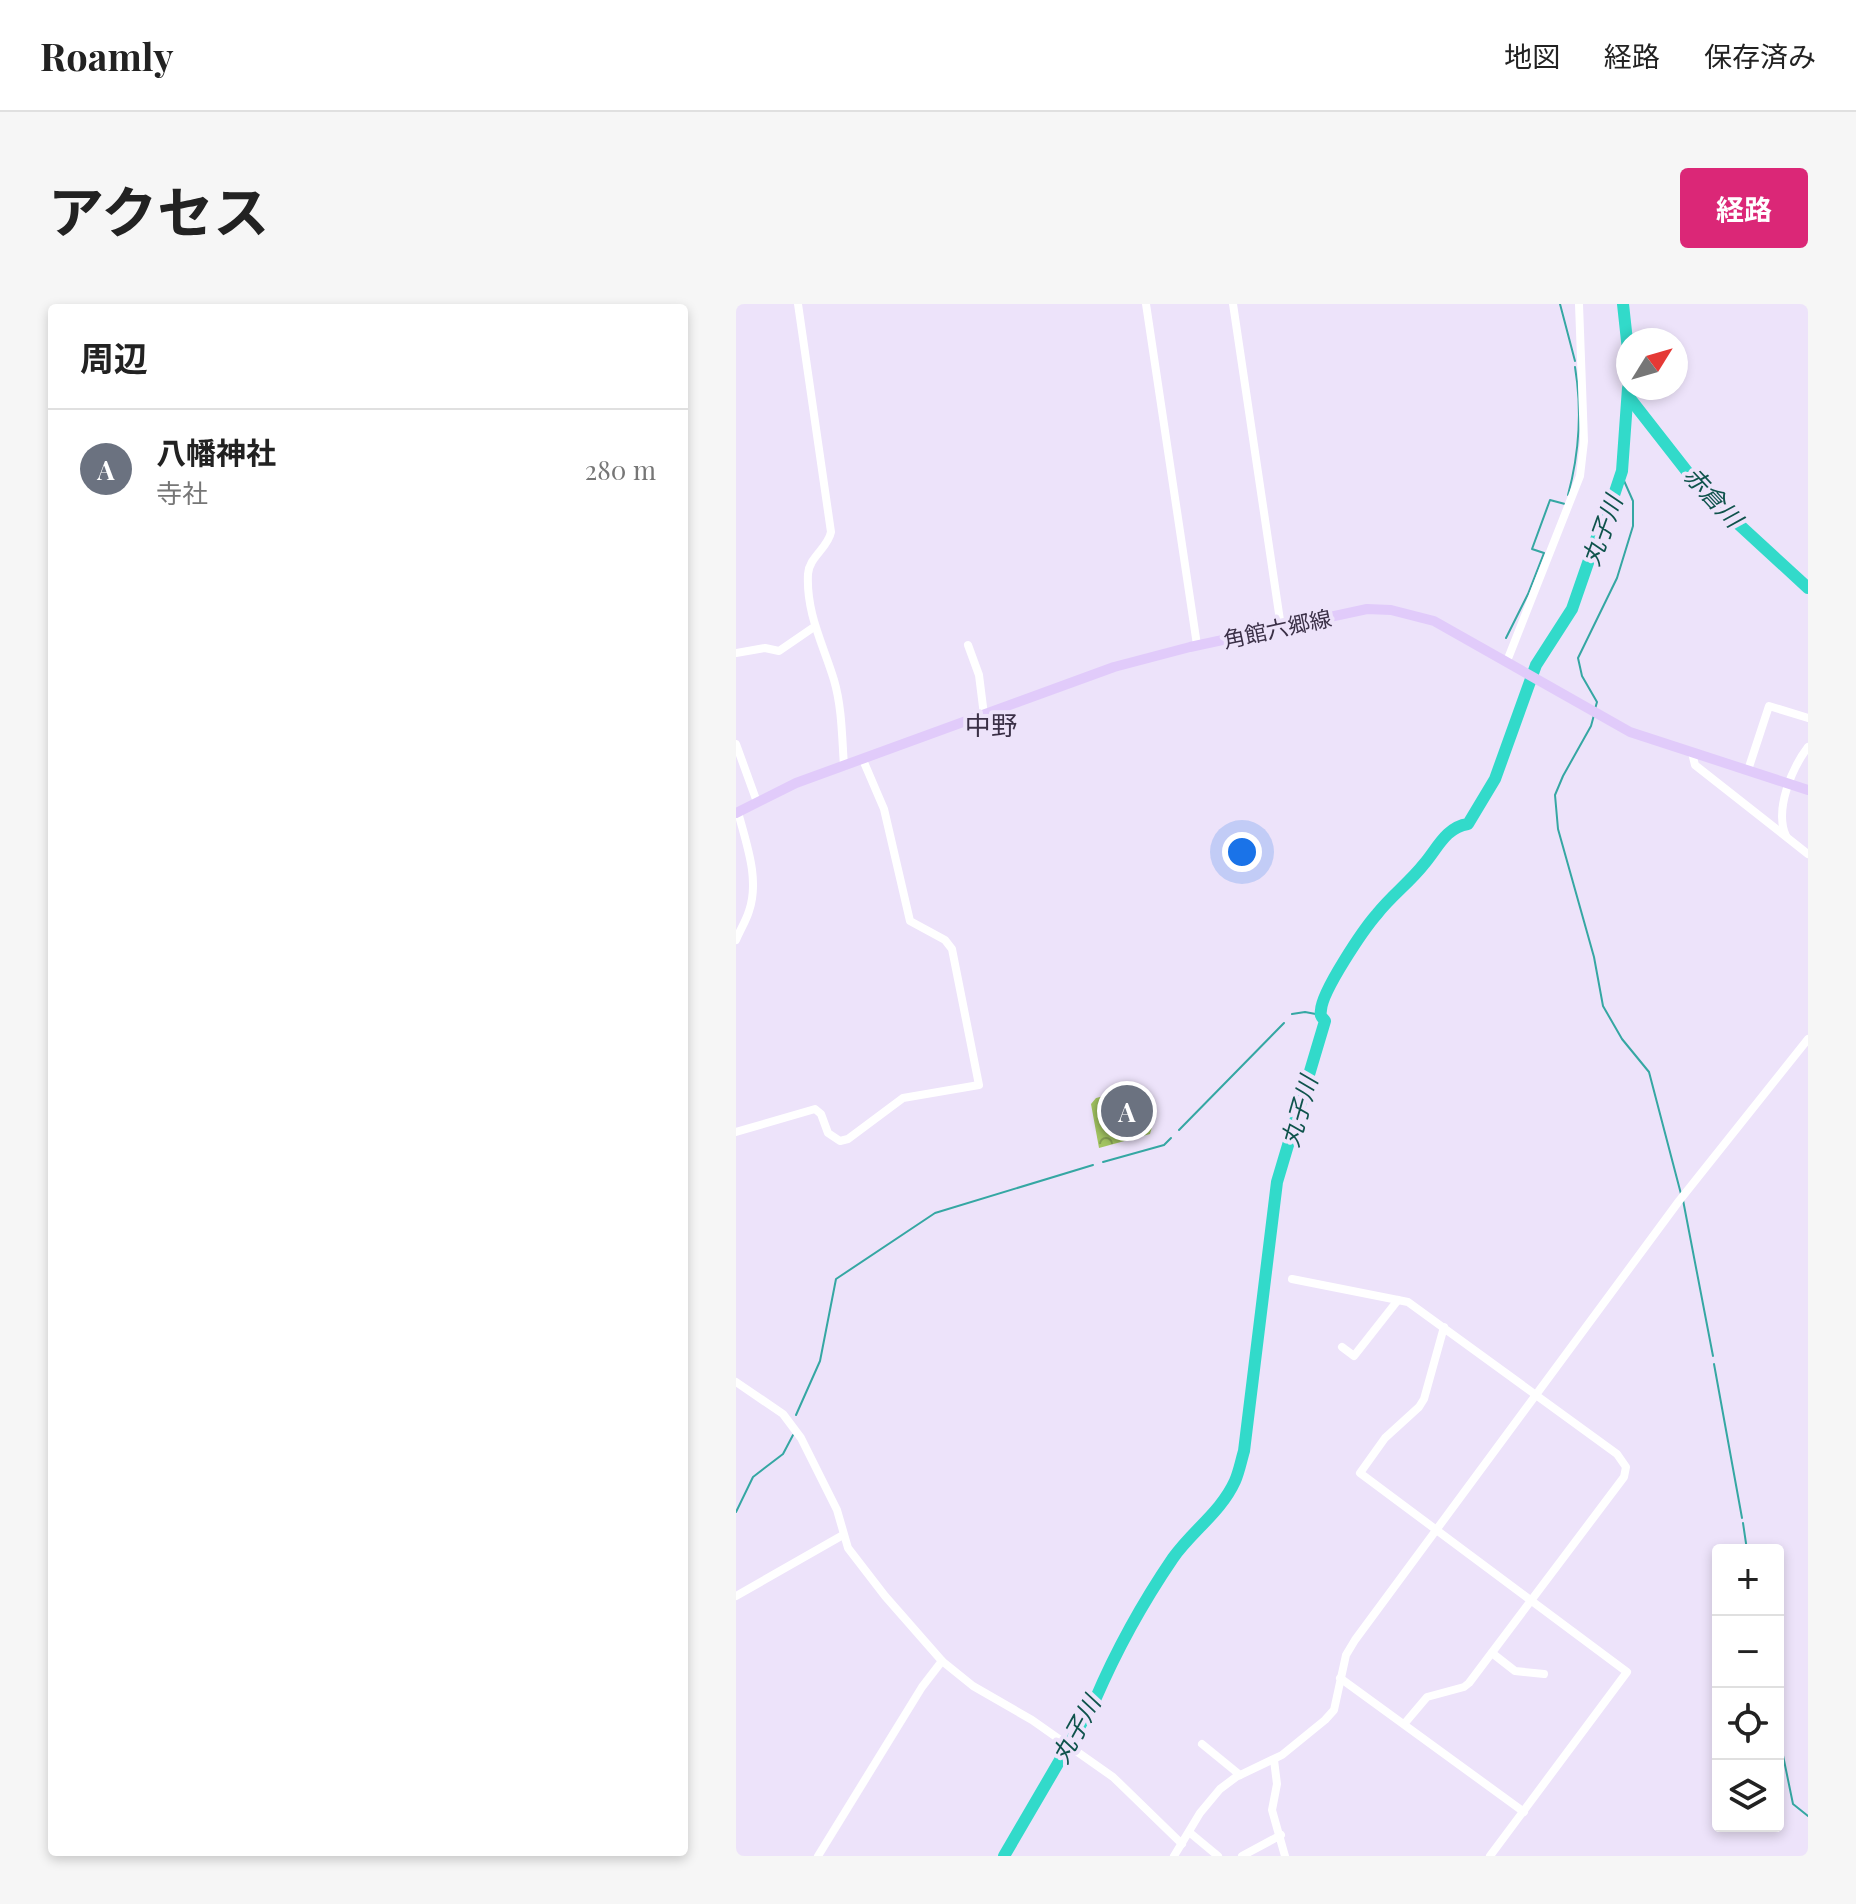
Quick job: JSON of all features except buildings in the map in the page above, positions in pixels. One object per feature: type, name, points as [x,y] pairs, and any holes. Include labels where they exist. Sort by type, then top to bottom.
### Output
[{"type":"main road","name":"角館六郷線","points":[[737,812],[796,783],[1114,667],[1197,645],[1367,609],[1391,610],[1434,621],[1630,732],[1808,790]]},
{"type":"street","points":[[798,304],[831,532],[829,541],[810,564],[808,573],[814,627],[835,684],[844,766]]},
{"type":"street","points":[[1146,304],[1197,645]]},
{"type":"street","points":[[1233,304],[1281,627]]},
{"type":"street","points":[[1507,661],[1580,476],[1584,441],[1579,304]]},
{"type":"street","points":[[736,653],[758,648],[779,651],[814,627]]},
{"type":"street","points":[[968,645],[979,675],[984,715]]},
{"type":"street","points":[[1748,770],[1769,706],[1808,718]]},
{"type":"street","points":[[736,744],[757,802]]},
{"type":"street","points":[[1787,836],[1781,821],[1790,784],[1808,747]]},
{"type":"street","points":[[1692,753],[1695,765],[1808,854]]},
{"type":"street","points":[[736,1132],[815,1109],[821,1114],[828,1133],[840,1141],[848,1139],[903,1098],[979,1085],[952,949],[945,940],[910,921],[884,809],[863,760]]},
{"type":"street","points":[[736,940],[749,911],[753,874],[737,812]]},
{"type":"street","points":[[1174,1856],[1209,1800],[1220,1789],[1240,1775],[1292,1749],[1334,1710],[1346,1655],[1355,1640],[1679,1201],[1808,1039]]},
{"type":"street","points":[[1292,1279],[1408,1302],[1624,1462],[1626,1472],[1532,1601],[1464,1687],[1427,1697],[1405,1723]]},
{"type":"street","points":[[1342,1347],[1354,1356],[1398,1300]]},
{"type":"street","points":[[1444,1327],[1424,1399],[1385,1438],[1360,1473],[1627,1672],[1490,1856]]},
{"type":"street","points":[[736,1382],[783,1414],[801,1438],[837,1510],[848,1548],[942,1661],[973,1686],[1032,1720],[1043,1731],[1113,1777],[1182,1844]]},
{"type":"street","points":[[736,1596],[843,1535]]},
{"type":"street","points":[[1492,1653],[1515,1671],[1544,1674]]},
{"type":"street","points":[[818,1856],[922,1687],[942,1661]]},
{"type":"street","points":[[1340,1678],[1524,1812]]},
{"type":"street","points":[[1202,1744],[1240,1775]]},
{"type":"street","points":[[1274,1760],[1277,1784],[1272,1810],[1285,1856]]},
{"type":"street","points":[[1189,1832],[1218,1856]]},
{"type":"street","points":[[1242,1856],[1281,1835]]},
{"type":"green space","points":[[1133,1089],[1143,1096],[1142,1108],[1136,1110],[1131,1104],[1120,1103],[1114,1108],[1113,1118],[1117,1125],[1148,1122],[1152,1127],[1150,1134],[1099,1148],[1091,1104],[1096,1098]]},
{"type":"waterway","points":[[1560,304],[1575,361]]},
{"type":"waterway","name":"丸子川","points":[[1623,304],[1626,328]]},
{"type":"waterway","points":[[1568,495],[1578,431],[1575,367]]},
{"type":"waterway","name":"丸子川","points":[[1004,1856],[1095,1700],[1151,1592],[1173,1558],[1222,1502],[1235,1481],[1244,1451],[1277,1182],[1325,1021],[1321,1014],[1323,1001],[1344,961],[1371,922],[1419,871],[1448,834],[1468,824],[1495,779],[1536,665],[1572,609],[1611,504],[1622,471],[1627,400]]},
{"type":"waterway","name":"赤倉川","points":[[1631,400],[1689,474],[1721,508],[1808,588]]},
{"type":"waterway","points":[[1595,709],[1597,702],[1582,676],[1578,658],[1617,578],[1633,526],[1633,501],[1621,474]]},
{"type":"waterway","points":[[1506,638],[1544,553],[1532,549],[1550,500],[1565,504]]},
{"type":"waterway","points":[[1594,715],[1555,795],[1558,829],[1594,957],[1603,1006],[1622,1039],[1649,1072],[1681,1194]]},
{"type":"waterway","points":[[1292,1014],[1305,1012],[1321,1015]]},
{"type":"waterway","points":[[1179,1130],[1284,1023]]},
{"type":"waterway","points":[[1103,1162],[1164,1145],[1171,1138]]},
{"type":"waterway","points":[[796,1415],[820,1361],[836,1279],[935,1213],[1093,1165]]},
{"type":"waterway","points":[[1683,1200],[1713,1356]]},
{"type":"waterway","points":[[1714,1364],[1742,1518]]},
{"type":"waterway","points":[[736,1512],[753,1477],[783,1454],[793,1435]]},
{"type":"waterway","points":[[1743,1523],[1746,1544]]},
{"type":"waterway","points":[[1784,1760],[1793,1804],[1808,1816]]},
{"type":"place","name":"八幡神社","points":[[1127,1111]]},
{"type":"district","name":"中野","points":[[991,724]]}]
